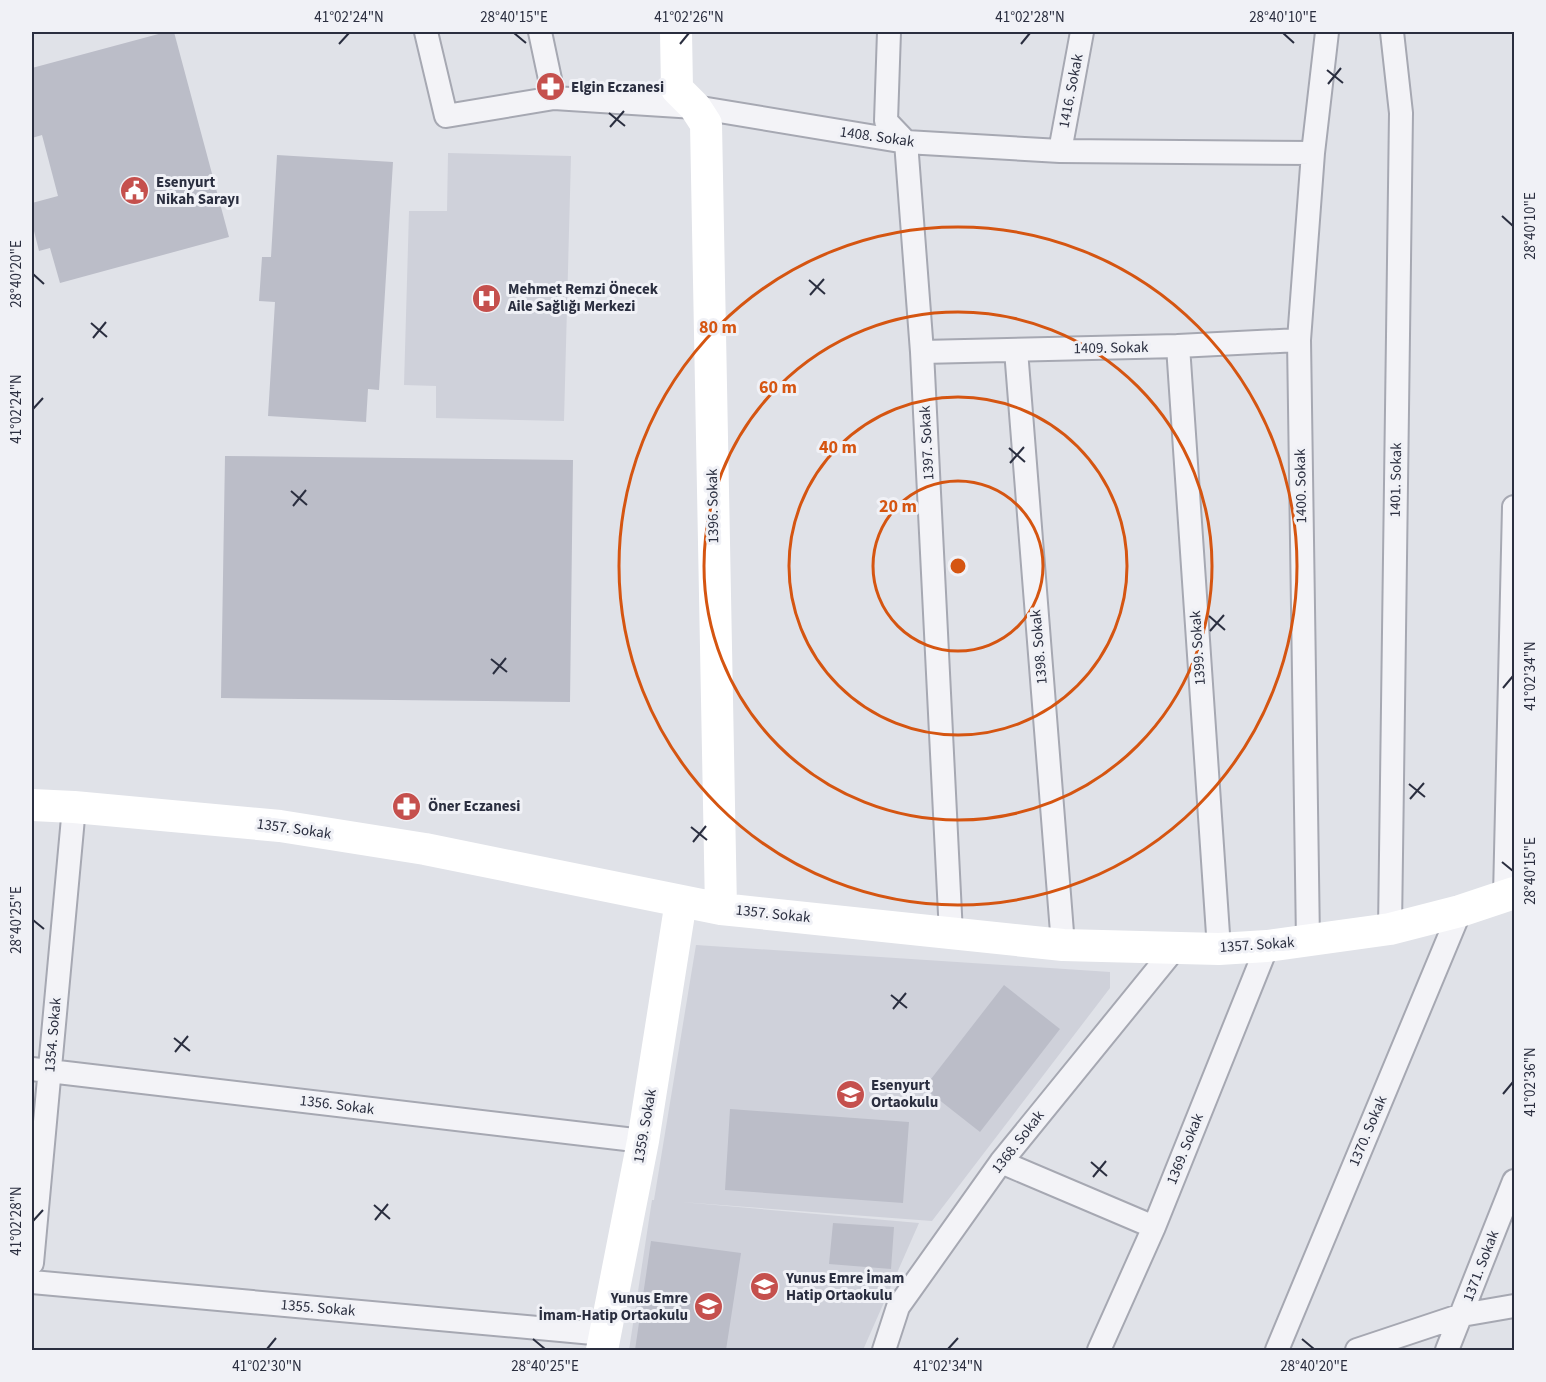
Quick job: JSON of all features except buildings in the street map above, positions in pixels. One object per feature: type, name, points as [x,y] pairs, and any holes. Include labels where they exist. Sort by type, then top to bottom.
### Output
[{"type":"street","name":"1408. Sokak","points":[[426,32],[446,116],[554,98],[695,106],[906,142],[1060,151],[1313,153]]},
{"type":"street","points":[[540,32],[554,98]]},
{"type":"street","name":"1396. Sokak","points":[[676,32],[677,89],[695,106],[706,123],[721,909]]},
{"type":"street","points":[[889,32],[886,121],[906,142]]},
{"type":"street","name":"1416. Sokak","points":[[1060,151],[1082,32]]},
{"type":"street","name":"1400. Sokak","points":[[1308,941],[1299,340],[1313,153],[1327,32]]},
{"type":"street","name":"1401. Sokak","points":[[1390,929],[1401,113],[1392,32]]},
{"type":"street","name":"1397. Sokak","points":[[906,142],[922,352],[951,934]]},
{"type":"street","name":"1409. Sokak","points":[[922,352],[1178,346],[1299,340]]},
{"type":"street","name":"1399. Sokak","points":[[1178,346],[1219,949]]},
{"type":"street","name":"1398. Sokak","points":[[1016,350],[1063,945]]},
{"type":"street","points":[[1510,895],[1515,507]]},
{"type":"street","name":"1357. Sokak","points":[[32,806],[74,807],[280,826],[414,847],[721,909],[1063,945],[1219,949],[1267,946],[1390,929],[1510,895]]},
{"type":"street","name":"1354. Sokak","points":[[32,1263],[41,1070],[74,807]]},
{"type":"street","name":"1359. Sokak","points":[[603,1342],[643,1141],[681,901]]},
{"type":"street","name":"1370. Sokak","points":[[1277,1350],[1460,911]]},
{"type":"street","name":"1369. Sokak","points":[[1100,1350],[1154,1227],[1267,946]]},
{"type":"street","name":"1368. Sokak","points":[[884,1350],[898,1307],[1001,1162],[1175,948]]},
{"type":"street","name":"1356. Sokak","points":[[41,1070],[643,1141]]},
{"type":"street","points":[[1001,1162],[1154,1227]]},
{"type":"street","name":"1371. Sokak","points":[[1447,1350],[1515,1181]]},
{"type":"street","name":"1355. Sokak","points":[[32,1282],[603,1342]]},
{"type":"street","points":[[1357,1350],[1462,1315],[1515,1306]]},
{"type":"shaded area","name":"Mehmet Remzi Önecek Aile Sağlığı Merkezi","points":[[448,153],[571,156],[564,421],[436,418],[436,386],[404,385],[409,211],[447,211]]},
{"type":"shaded area","name":"Esenyurt Ortaokulu","points":[[696,945],[1110,972],[1110,988],[932,1221],[681,1202],[919,1223],[863,1350],[629,1350]]},
{"type":"place","name":"Elgin Eczanesi","points":[[550,87]]},
{"type":"place","name":"Esenyurt Nikah Sarayı","points":[[135,191]]},
{"type":"place","name":"Mehmet Remzi Önecek Aile Sağlığı Merkezi","points":[[487,298]]},
{"type":"place","name":"Öner Eczanesi","points":[[407,806]]},
{"type":"place","name":"Esenyurt Ortaokulu","points":[[850,1094]]},
{"type":"place","name":"Yunus Emre İmam Hatip Ortaokulu","points":[[765,1287]]},
{"type":"place","name":"Yunus Emre İmam-Hatip Ortaokulu","points":[[709,1307]]}]
